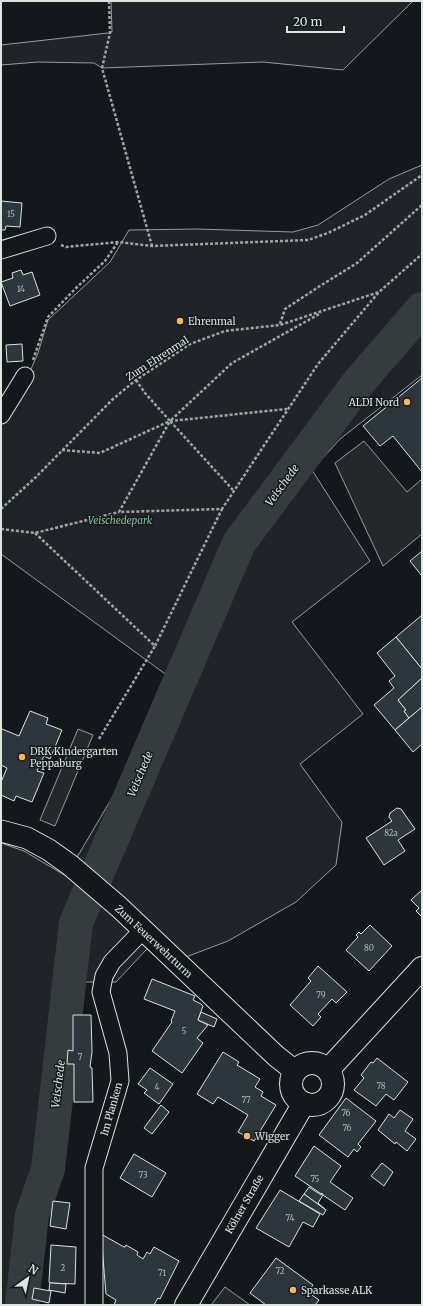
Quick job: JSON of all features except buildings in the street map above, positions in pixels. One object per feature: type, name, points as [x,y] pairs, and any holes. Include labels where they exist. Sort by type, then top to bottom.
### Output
[{"type":"main road","points":[[328,1070],[422,968]]},
{"type":"main road","points":[[310,1063],[322,1065],[328,1070],[333,1082],[332,1090],[324,1101],[318,1104],[310,1105],[298,1099],[291,1089],[292,1076],[295,1071],[304,1064],[310,1063]]},
{"type":"main road","name":"Kölner Straße","points":[[186,1305],[304,1103]]},
{"type":"street","points":[[1,250],[47,236]]},
{"type":"street","points":[[1,415],[25,376]]},
{"type":"street","name":"Zum Feuerwehrturm","points":[[1,830],[27,838],[49,850],[70,865],[119,907],[271,1051],[295,1071]]},
{"type":"street","name":"Im Planken","points":[[94,1305],[94,1168],[120,1081],[118,1052],[101,992],[104,976],[112,962],[143,930]]},
{"type":"path","points":[[109,1],[110,33],[102,68],[152,246]]},
{"type":"path","points":[[47,236],[54,242],[66,247],[118,242],[152,246],[308,240],[328,233],[365,215],[422,175]]},
{"type":"path","points":[[280,325],[285,309],[357,263],[422,205]]},
{"type":"path","points":[[25,376],[36,353],[48,317],[105,261],[118,242]]},
{"type":"path","name":"Zum Ehrenmal","points":[[1,509],[113,399],[136,380],[190,344],[226,331],[280,325],[379,292],[422,254]]},
{"type":"path","points":[[99,739],[156,646],[222,509],[233,490],[318,364],[379,292]]},
{"type":"path","points":[[119,512],[170,421],[232,363],[327,309]]},
{"type":"path","points":[[136,380],[170,421],[233,490]]},
{"type":"path","points":[[62,450],[100,453],[170,421],[288,409]]},
{"type":"path","points":[[1,530],[35,532],[119,512],[222,509]]},
{"type":"path","points":[[35,532],[156,646]]},
{"type":"green space","points":[[111,1],[413,1],[343,70],[263,62],[102,68],[94,63],[38,62],[1,65],[1,45],[112,32]]},
{"type":"green space","name":"Veischedepark","points":[[422,165],[422,375],[340,439],[312,470],[370,561],[292,622],[363,714],[300,764],[342,822],[336,865],[296,902],[228,941],[186,957],[160,935],[116,982],[61,982],[29,1305],[1,1305],[1,843],[24,851],[66,876],[179,684],[1,554],[1,421],[25,383],[38,353],[48,320],[110,262],[129,230],[197,229],[293,232],[318,225],[389,179]]},
{"type":"shaded area","points":[[364,441],[407,492],[422,479],[422,534],[383,566],[335,463]]},
{"type":"shaded area","points":[[78,729],[93,735],[55,826],[40,820]]},
{"type":"shaded area","points":[[225,1287],[250,1305],[211,1305]]},
{"type":"waterway","name":"Veischede","points":[[22,1305],[32,1215],[48,1169],[76,923],[239,543],[359,382],[422,309]]},
{"type":"place","name":"Ehrenmal","points":[[180,321]]},
{"type":"place","name":"ALDI Nord","points":[[407,402]]},
{"type":"place","name":"DRK Kindergarten Peppaburg","points":[[22,757]]},
{"type":"place","name":"Wigger","points":[[247,1136]]},
{"type":"place","name":"Sparkasse ALK","points":[[293,1290]]}]
